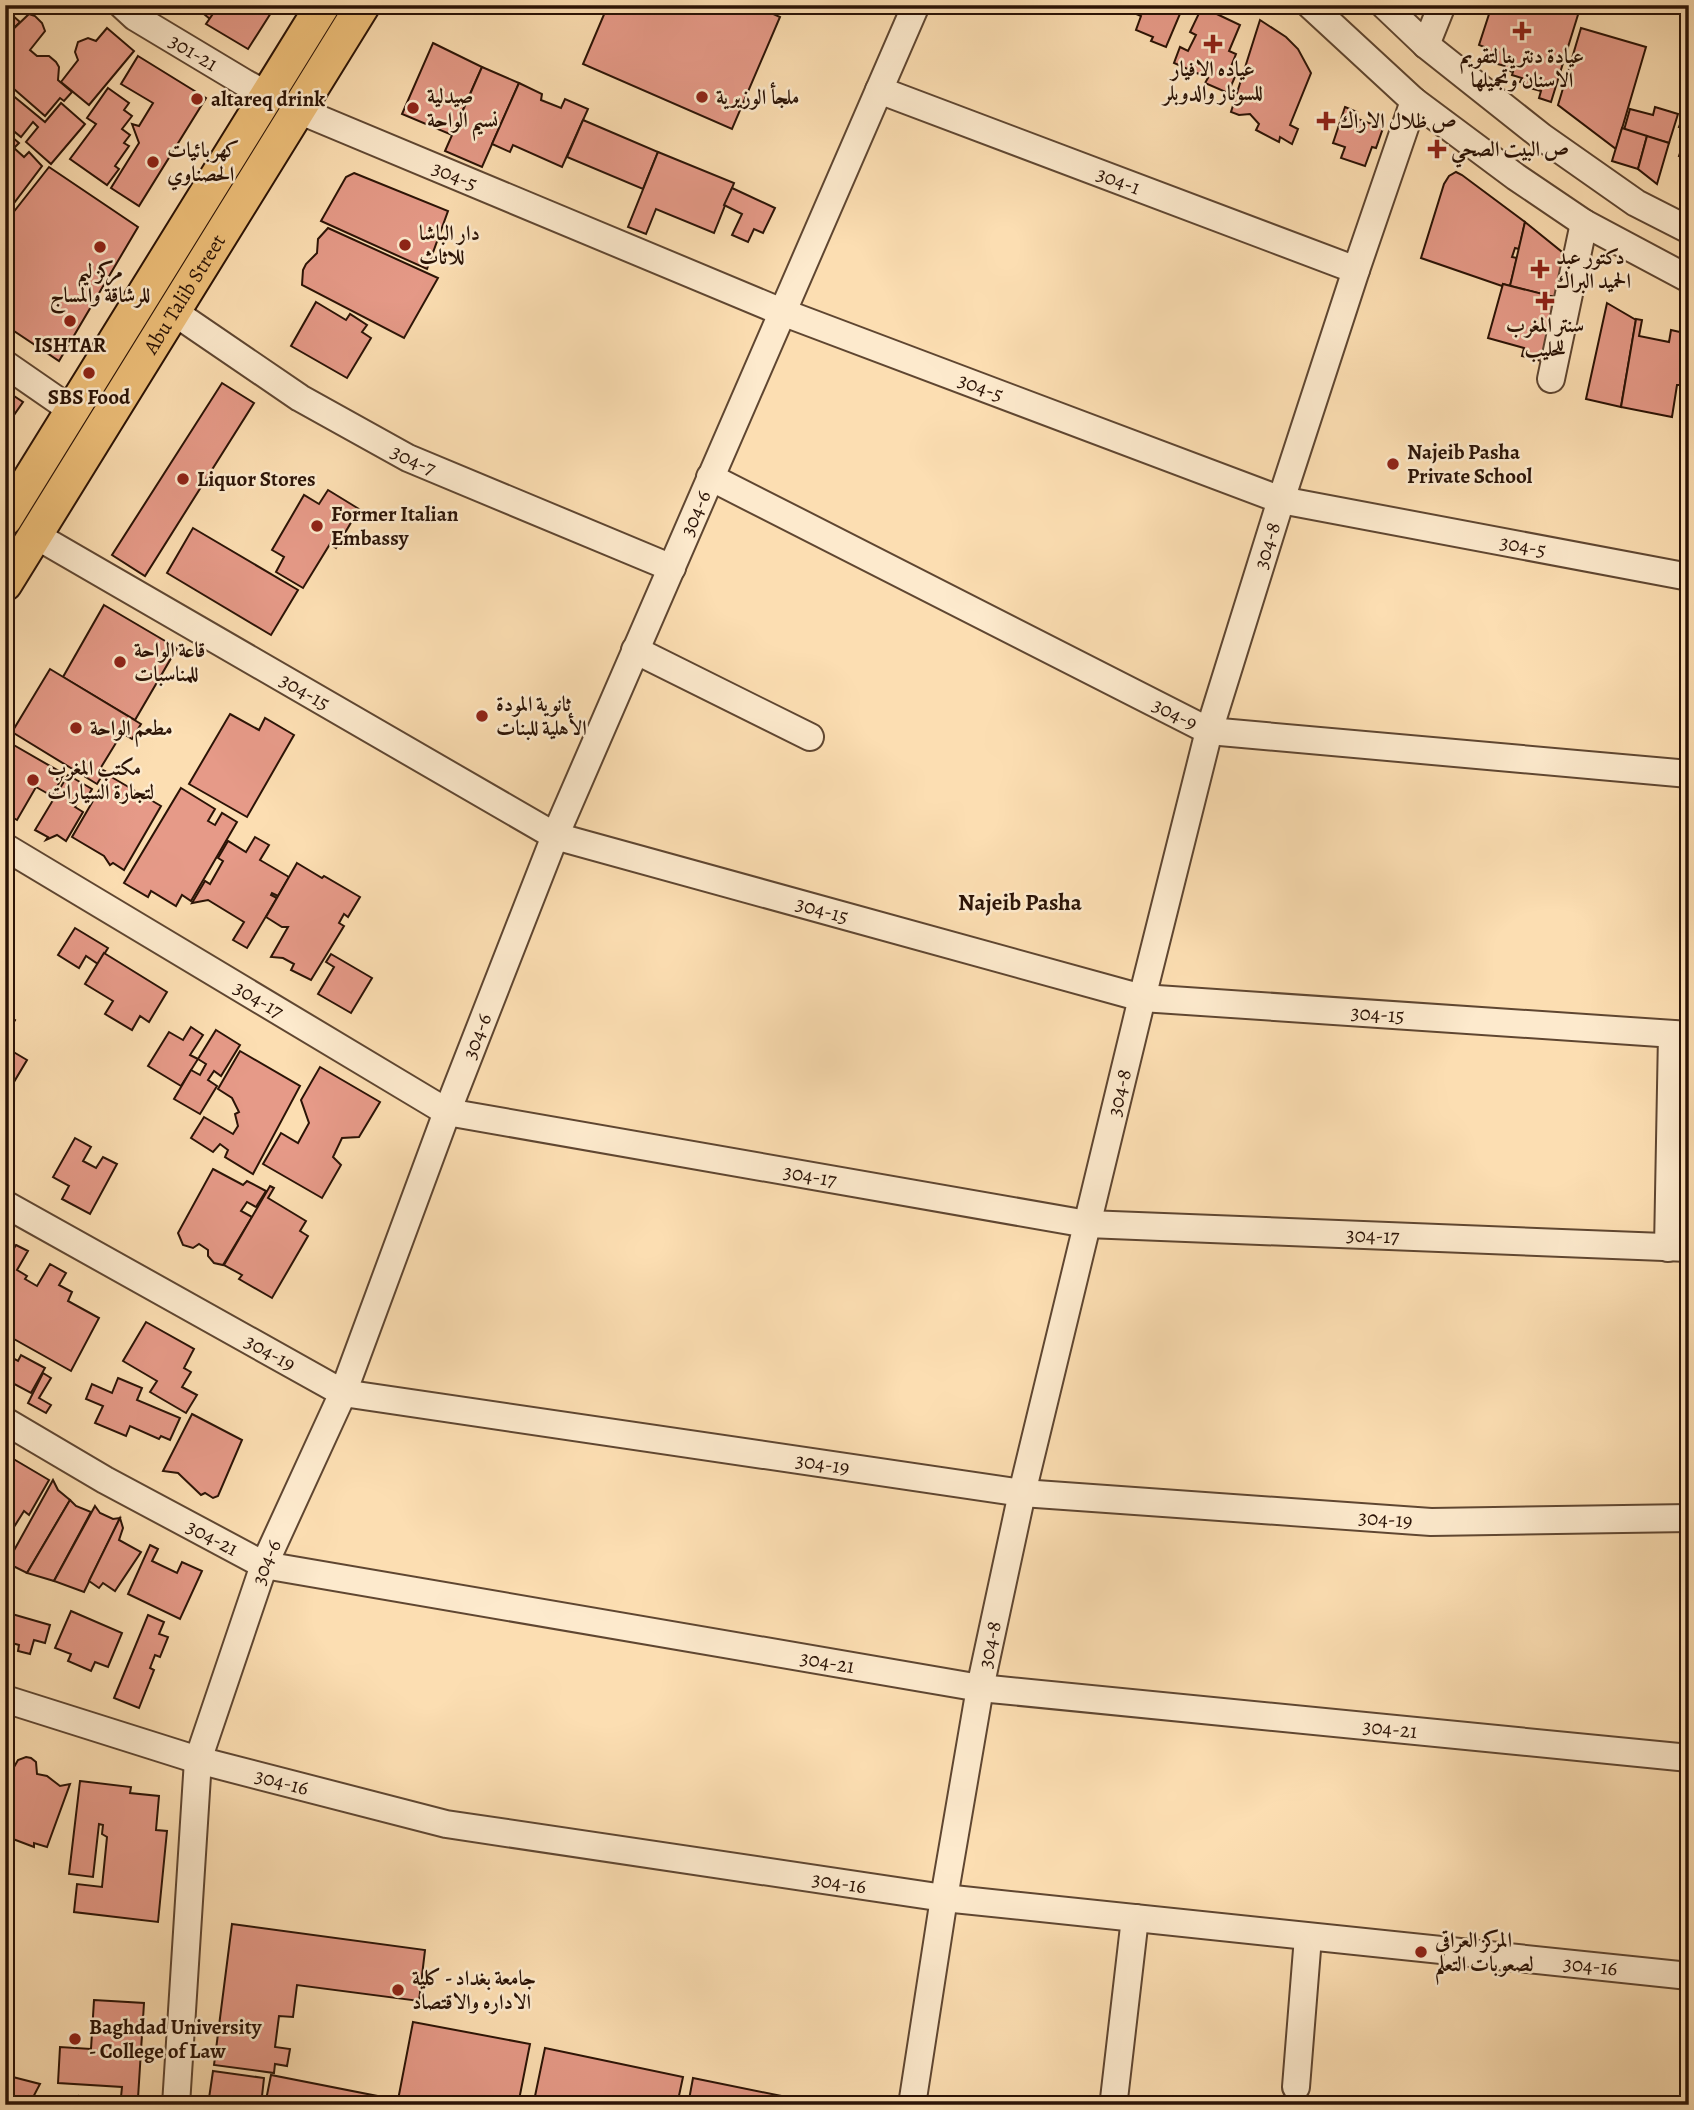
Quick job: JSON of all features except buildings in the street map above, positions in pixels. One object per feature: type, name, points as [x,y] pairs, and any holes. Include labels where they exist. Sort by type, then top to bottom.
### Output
[{"type":"main road","name":"Abu Talib Street","points":[[5,519],[323,5]]},
{"type":"main road","name":"Abu Talib Street","points":[[5,584],[363,5]]},
{"type":"street","name":"301-21","points":[[122,5],[135,17],[267,95]]},
{"type":"street","name":"304-6","points":[[176,2105],[198,1760],[264,1564],[343,1392],[447,1112],[555,836],[916,5]]},
{"type":"street","points":[[1310,5],[1415,101],[1516,177],[1584,223],[1689,279]]},
{"type":"street","points":[[1384,5],[1426,46],[1542,137],[1636,203],[1689,230]]},
{"type":"street","points":[[1426,46],[1442,5]]},
{"type":"street","name":"304-1","points":[[879,90],[1356,270]]},
{"type":"street","name":"304-8","points":[[912,2105],[980,1688],[1022,1493],[1142,998],[1209,732],[1356,270],[1415,101]]},
{"type":"street","name":"304-5","points":[[298,110],[782,312],[1281,500],[1689,577]]},
{"type":"street","points":[[1551,379],[1584,223]]},
{"type":"street","name":"304-7","points":[[174,312],[300,398],[408,458],[672,568]]},
{"type":"street","points":[[5,364],[73,411]]},
{"type":"street","name":"304-9","points":[[710,477],[1209,732],[1689,774]]},
{"type":"street","name":"304-15","points":[[35,535],[555,836],[1142,998],[1680,1035]]},
{"type":"street","points":[[635,650],[810,737]]},
{"type":"street","name":"304-17","points":[[5,847],[447,1112],[1087,1224],[1679,1248]]},
{"type":"street","points":[[1679,1248],[1680,1035]]},
{"type":"street","name":"304-19","points":[[5,1204],[343,1392],[1022,1493],[1431,1522],[1689,1518]]},
{"type":"street","name":"304-21","points":[[5,1421],[105,1480],[264,1564],[980,1688],[1689,1758]]},
{"type":"street","name":"304-16","points":[[5,1699],[198,1760],[446,1825],[944,1898],[1689,1976]]},
{"type":"street","points":[[1114,2099],[1135,1918]]},
{"type":"street","points":[[1296,2087],[1308,1937]]},
{"type":"green space","points":[[1672,1034],[1689,1035],[1689,1248],[1668,1248]]},
{"type":"place","name":"عيادة دنترينا لتقويم الاسنان وتجميلها","points":[[1522,31]]},
{"type":"place","name":"عياده الافيار للسونار والدوبلر","points":[[1213,44]]},
{"type":"place","name":"ملجأ الوزيرية","points":[[702,97]]},
{"type":"place","name":"altareq drink","points":[[197,99]]},
{"type":"place","name":"صيدلية نسيم الواحة","points":[[413,108]]},
{"type":"place","name":"ص ظلال الاراك","points":[[1326,121]]},
{"type":"place","name":"ص البيت الصحي","points":[[1437,149]]},
{"type":"place","name":"كهربائيات الحصناوي","points":[[153,162]]},
{"type":"place","name":"دار الباشا للاثاث","points":[[405,245]]},
{"type":"place","name":"مركز ليم للرشاقة والمساج","points":[[100,247]]},
{"type":"place","name":"دكتور عبد الحميد البراك","points":[[1540,269]]},
{"type":"place","name":"سنتر المغرب للحليب","points":[[1545,301]]},
{"type":"place","name":"ISHTAR","points":[[70,321]]},
{"type":"place","name":"SBS Food","points":[[89,373]]},
{"type":"place","name":"Najeib Pasha Private School","points":[[1393,464]]},
{"type":"place","name":"Liquor Stores","points":[[183,479]]},
{"type":"place","name":"Former Italian Embassy","points":[[317,526]]},
{"type":"place","name":"قاعة الواحة للمناسبات","points":[[120,662]]},
{"type":"place","name":"ثانوية المودة الأهلية للبنات","points":[[482,716]]},
{"type":"place","name":"مطعم الواحة","points":[[76,728]]},
{"type":"place","name":"مكتب المغرب لتجارة السيارات","points":[[33,780]]},
{"type":"place","name":"المركز العراقي لصعوبات التعلم","points":[[1421,1952]]},
{"type":"place","name":"جامعة بغداد - كلية الاداره والاقتصاد","points":[[398,1990]]},
{"type":"place","name":"Baghdad University - College of Law","points":[[75,2039]]},
{"type":"district","name":"Najeib Pasha","points":[[1020,902]]}]
